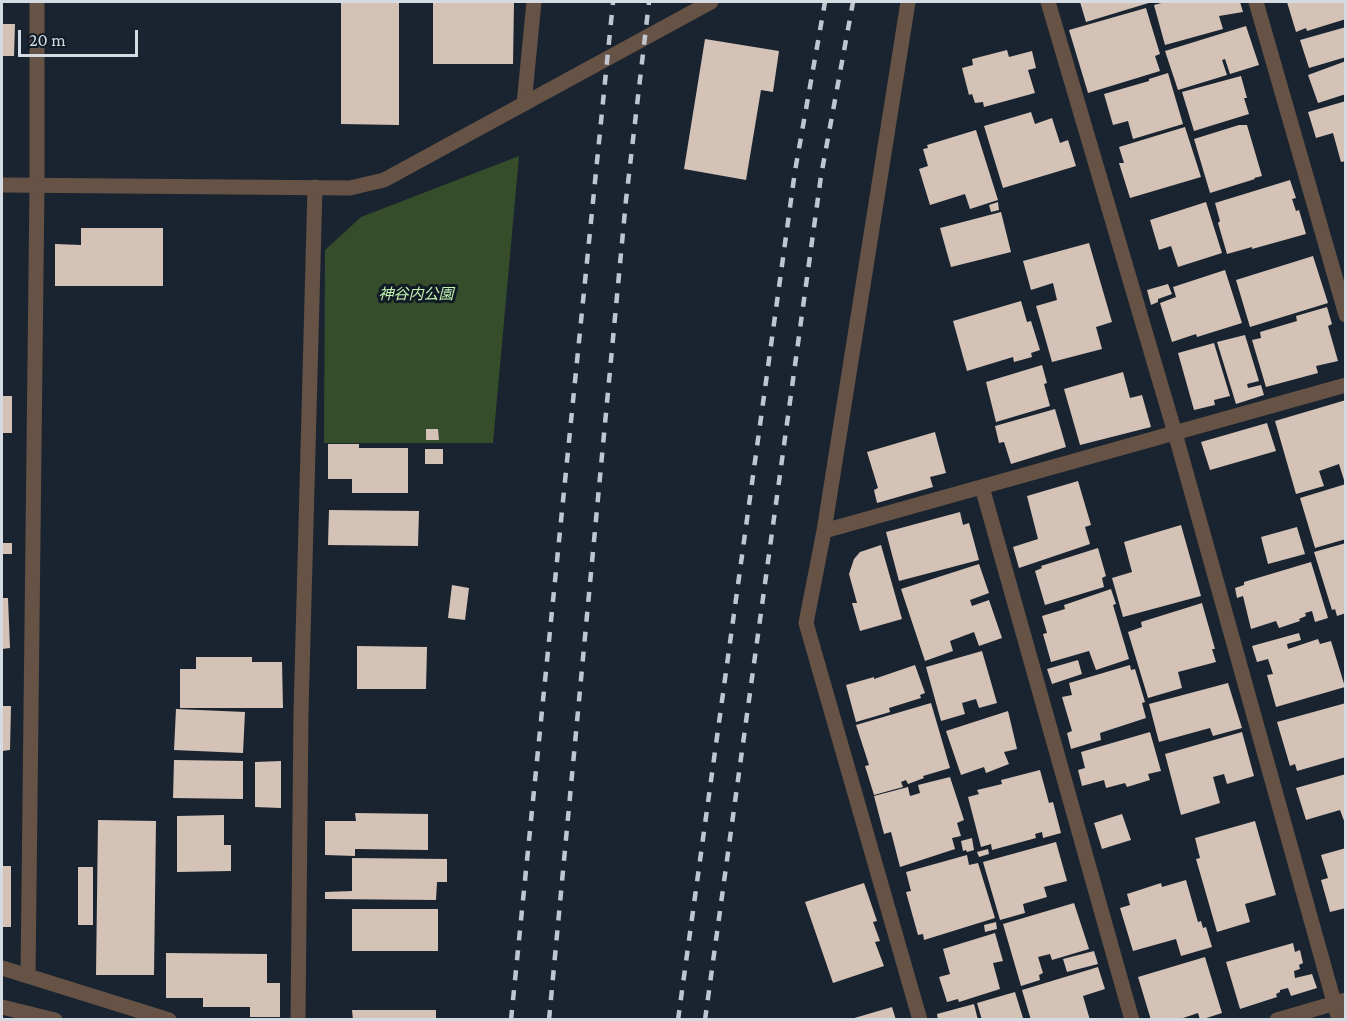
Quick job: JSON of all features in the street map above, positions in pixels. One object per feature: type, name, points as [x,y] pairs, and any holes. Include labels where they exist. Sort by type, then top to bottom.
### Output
[{"type":"street","points":[[28,976],[37,2]]},
{"type":"street","points":[[524,104],[534,2]]},
{"type":"street","points":[[2,186],[350,188],[384,180],[711,2]]},
{"type":"street","points":[[908,2],[824,531],[806,623],[920,1020]]},
{"type":"street","points":[[1048,2],[1340,1001],[1339,1020]]},
{"type":"street","points":[[1256,2],[1346,315]]},
{"type":"street","points":[[298,1020],[301,712],[315,187]]},
{"type":"street","points":[[824,531],[1346,385]]},
{"type":"street","points":[[982,486],[1132,1020]]},
{"type":"street","points":[[2,968],[169,1020]]},
{"type":"street","points":[[1277,1020],[1340,1001]]},
{"type":"street","points":[[2,1007],[55,1020]]},
{"type":"green space","name":"神谷内公園","points":[[519,156],[493,443],[324,443],[325,250],[361,217]]},
{"type":"building","points":[[341,2],[399,2],[399,125],[341,124]]},
{"type":"building","points":[[433,2],[514,2],[513,64],[433,64]]},
{"type":"building","points":[[1080,2],[1152,2],[1086,22]]},
{"type":"building","points":[[1165,2],[1240,2],[1243,12],[1219,16],[1223,29],[1165,45],[1154,5]]},
{"type":"building","points":[[1287,2],[1346,2],[1346,19],[1307,31],[1306,28],[1296,32]]},
{"type":"building","points":[[1146,8],[1160,54],[1155,56],[1160,71],[1088,93],[1069,30]]},
{"type":"building","points":[[2,24],[15,24],[14,56],[2,56]]},
{"type":"building","points":[[1246,26],[1259,65],[1230,74],[1225,59],[1222,60],[1227,75],[1178,90],[1165,51]]},
{"type":"building","points":[[1346,27],[1346,57],[1309,68],[1300,40]]},
{"type":"building","points":[[705,39],[779,51],[773,92],[761,90],[746,180],[684,169]]},
{"type":"building","points":[[1007,50],[1009,57],[1032,51],[1036,68],[1028,70],[1035,93],[984,107],[983,102],[975,103],[972,94],[969,95],[962,68],[973,65],[972,59]]},
{"type":"building","points":[[1346,61],[1346,94],[1318,103],[1308,75]]},
{"type":"building","points":[[1168,73],[1183,124],[1133,139],[1128,121],[1113,125],[1104,94]]},
{"type":"building","points":[[1241,76],[1249,114],[1194,131],[1182,92]]},
{"type":"building","points":[[1346,101],[1346,161],[1341,162],[1333,133],[1316,138],[1308,112]]},
{"type":"building","points":[[1031,112],[1035,124],[1052,118],[1060,143],[1068,140],[1076,166],[1003,188],[984,126]]},
{"type":"building","points":[[1239,125],[1247,125],[1262,176],[1210,193],[1194,139]]},
{"type":"building","points":[[1185,127],[1201,177],[1130,198],[1119,163],[1124,163],[1119,147]]},
{"type":"building","points":[[976,130],[998,200],[970,209],[965,194],[930,205],[919,169],[928,166],[923,149],[928,148],[927,145]]},
{"type":"building","points":[[1290,180],[1296,198],[1292,199],[1296,211],[1299,210],[1306,234],[1227,254],[1215,203]]},
{"type":"building","points":[[998,202],[999,210],[991,212],[989,205]]},
{"type":"building","points":[[1206,202],[1222,253],[1178,267],[1171,246],[1159,250],[1150,220]]},
{"type":"building","points":[[1001,212],[1011,252],[951,267],[940,228]]},
{"type":"building","points":[[81,228],[163,228],[163,286],[55,286],[55,244],[81,245]]},
{"type":"building","points":[[1089,243],[1112,322],[1096,327],[1102,349],[1052,362],[1036,306],[1057,300],[1053,283],[1031,290],[1023,261]]},
{"type":"building","points":[[1313,256],[1328,303],[1250,327],[1236,280]]},
{"type":"building","points":[[1225,270],[1242,323],[1172,342],[1160,303],[1176,297],[1173,287]]},
{"type":"building","points":[[1168,284],[1172,294],[1158,299],[1158,302],[1151,305],[1147,290]]},
{"type":"building","points":[[1021,301],[1027,322],[1031,321],[1040,350],[1031,353],[1032,357],[1014,362],[1013,357],[967,371],[953,321]]},
{"type":"building","points":[[1327,307],[1332,324],[1328,326],[1338,361],[1316,366],[1318,373],[1266,387],[1252,340],[1261,338],[1260,332],[1297,321],[1296,316]]},
{"type":"building","points":[[1245,335],[1259,381],[1247,384],[1248,388],[1261,385],[1264,395],[1236,404],[1217,342]]},
{"type":"building","points":[[1214,343],[1230,396],[1214,400],[1215,405],[1194,410],[1178,353]]},
{"type":"building","points":[[1042,365],[1050,406],[996,422],[986,382]]},
{"type":"building","points":[[1123,372],[1130,398],[1142,395],[1151,427],[1080,445],[1064,389]]},
{"type":"building","points":[[2,396],[12,396],[12,433],[2,433]]},
{"type":"building","points":[[1346,400],[1346,480],[1344,480],[1339,464],[1319,471],[1324,486],[1296,494],[1275,421]]},
{"type":"building","points":[[1055,409],[1066,447],[1011,464],[1004,442],[999,443],[995,426]]},
{"type":"building","points":[[1267,423],[1276,451],[1210,470],[1201,442]]},
{"type":"building","points":[[426,429],[438,429],[439,440],[426,440]]},
{"type":"building","points":[[935,432],[946,473],[930,477],[933,487],[877,503],[874,490],[878,488],[867,452]]},
{"type":"building","points":[[328,444],[359,444],[359,448],[408,448],[408,493],[352,493],[352,479],[328,479]]},
{"type":"building","points":[[425,449],[443,449],[443,464],[425,464]]},
{"type":"building","points":[[1078,481],[1091,525],[1085,527],[1090,544],[1019,568],[1013,547],[1038,539],[1027,496]]},
{"type":"building","points":[[1346,484],[1346,539],[1315,548],[1300,498]]},
{"type":"building","points":[[329,510],[419,511],[418,546],[328,545]]},
{"type":"building","points":[[960,512],[963,525],[969,523],[979,560],[899,581],[886,532]]},
{"type":"building","points":[[1181,525],[1201,596],[1123,617],[1112,578],[1132,572],[1124,542]]},
{"type":"building","points":[[1297,527],[1305,554],[1268,564],[1261,537]]},
{"type":"building","points":[[2,543],[12,543],[12,554],[2,554]]},
{"type":"building","points":[[1346,543],[1346,613],[1337,616],[1335,609],[1332,610],[1314,552]]},
{"type":"building","points":[[881,545],[902,619],[860,631],[852,603],[857,603],[849,574],[854,559],[860,552]]},
{"type":"building","points":[[1098,548],[1106,576],[1102,578],[1104,587],[1045,605],[1035,571],[1042,568],[1041,566]]},
{"type":"building","points":[[1311,562],[1328,618],[1315,622],[1312,611],[1305,613],[1306,616],[1299,619],[1300,621],[1279,628],[1276,621],[1251,629],[1243,596],[1237,598],[1235,588],[1244,585],[1244,582]]},
{"type":"building","points":[[979,564],[989,593],[970,600],[972,606],[989,600],[1002,638],[979,646],[974,632],[950,641],[953,651],[925,661],[901,589]]},
{"type":"building","points":[[452,585],[469,588],[465,620],[448,618]]},
{"type":"building","points":[[1111,589],[1116,604],[1113,605],[1129,659],[1096,670],[1089,651],[1051,662],[1043,634],[1047,633],[1042,616],[1065,609],[1064,605]]},
{"type":"building","points":[[2,598],[8,598],[10,648],[2,649]]},
{"type":"building","points":[[1202,603],[1215,649],[1212,649],[1216,662],[1178,672],[1182,688],[1148,698],[1128,632],[1142,627],[1141,622]]},
{"type":"building","points":[[1299,633],[1301,640],[1287,644],[1288,649],[1318,639],[1320,644],[1331,641],[1345,687],[1276,707],[1267,675],[1273,674],[1268,659],[1257,662],[1252,646]]},
{"type":"building","points":[[357,646],[427,647],[426,689],[357,689]]},
{"type":"building","points":[[982,651],[997,703],[979,708],[976,699],[962,703],[965,714],[941,721],[926,667]]},
{"type":"building","points":[[196,657],[252,657],[252,662],[282,662],[283,708],[180,708],[180,669],[196,669]]},
{"type":"building","points":[[1078,660],[1082,674],[1052,684],[1047,669]]},
{"type":"building","points":[[915,665],[925,693],[920,695],[921,698],[889,708],[890,712],[856,722],[846,685],[874,677],[874,679]]},
{"type":"building","points":[[1130,665],[1131,670],[1135,669],[1145,702],[1142,703],[1146,718],[1100,733],[1101,740],[1071,749],[1067,733],[1072,731],[1062,697],[1072,695],[1069,683]]},
{"type":"building","points":[[1228,683],[1242,728],[1213,736],[1210,728],[1159,742],[1149,704]]},
{"type":"building","points":[[931,703],[950,768],[923,776],[924,778],[908,784],[906,780],[901,782],[903,787],[874,795],[865,766],[869,765],[856,725]]},
{"type":"building","points":[[1346,703],[1346,757],[1297,771],[1295,764],[1290,766],[1277,722]]},
{"type":"building","points":[[2,706],[11,706],[10,750],[2,751]]},
{"type":"building","points":[[176,709],[245,712],[243,753],[174,750]]},
{"type":"building","points":[[1008,711],[1017,749],[1004,752],[1009,764],[986,773],[984,767],[961,775],[946,731]]},
{"type":"building","points":[[1150,732],[1161,771],[1148,774],[1150,780],[1127,787],[1125,783],[1106,788],[1104,780],[1082,786],[1078,770],[1085,768],[1081,752]]},
{"type":"building","points":[[1242,732],[1254,776],[1227,784],[1224,774],[1213,777],[1220,803],[1181,815],[1165,754]]},
{"type":"building","points":[[174,760],[243,761],[243,799],[173,798]]},
{"type":"building","points":[[281,761],[281,808],[255,807],[255,762]]},
{"type":"building","points":[[1040,770],[1049,803],[1053,802],[1061,833],[1043,838],[1042,832],[1035,834],[1036,838],[992,850],[991,844],[981,847],[968,797],[979,794],[977,790],[1002,784],[1001,780]]},
{"type":"building","points":[[1346,774],[1346,826],[1340,810],[1306,820],[1296,788]]},
{"type":"building","points":[[950,777],[964,820],[957,823],[961,836],[952,838],[955,849],[900,867],[891,832],[884,834],[874,796],[908,787],[910,796],[920,793],[918,785]]},
{"type":"building","points":[[355,813],[428,814],[428,850],[355,849],[355,856],[325,855],[325,821],[356,821]]},
{"type":"building","points":[[1122,814],[1131,840],[1102,849],[1094,823]]},
{"type":"building","points":[[224,815],[224,845],[231,845],[231,871],[177,872],[177,816]]},
{"type":"building","points":[[98,820],[156,821],[154,975],[96,975]]},
{"type":"building","points":[[1255,821],[1276,895],[1245,904],[1250,922],[1217,932],[1196,859],[1200,858],[1195,838]]},
{"type":"building","points":[[972,838],[974,850],[963,851],[961,841]]},
{"type":"building","points":[[1056,842],[1067,881],[1044,887],[1047,897],[1023,904],[1025,913],[1000,920],[983,862]]},
{"type":"building","points":[[1346,848],[1346,908],[1330,912],[1321,880],[1328,878],[1321,855]]},
{"type":"building","points":[[988,849],[989,854],[979,857],[977,852]]},
{"type":"building","points":[[967,855],[969,865],[978,863],[995,918],[924,940],[923,934],[918,935],[906,892],[911,891],[906,872]]},
{"type":"building","points":[[352,858],[447,859],[447,882],[437,882],[436,900],[325,899],[325,892],[352,891]]},
{"type":"building","points":[[2,866],[11,866],[11,927],[2,927]]},
{"type":"building","points":[[78,867],[93,867],[93,925],[78,925]]},
{"type":"building","points":[[1186,880],[1198,922],[1201,921],[1203,928],[1206,927],[1212,947],[1181,956],[1176,939],[1133,951],[1120,908],[1130,905],[1127,894],[1161,883],[1162,887]]},
{"type":"building","points":[[864,883],[877,921],[873,922],[880,941],[875,942],[884,966],[833,983],[805,902]]},
{"type":"building","points":[[1074,903],[1089,949],[1052,960],[1050,954],[1038,957],[1043,973],[1039,975],[1040,980],[1021,986],[1003,924]]},
{"type":"building","points":[[352,909],[438,909],[438,951],[352,951]]},
{"type":"building","points":[[996,922],[997,929],[985,932],[984,925]]},
{"type":"building","points":[[995,933],[1003,961],[993,963],[1000,989],[959,1002],[958,999],[947,1002],[939,977],[950,974],[943,949]]},
{"type":"building","points":[[1293,943],[1295,952],[1300,950],[1303,963],[1299,965],[1300,969],[1294,971],[1295,978],[1312,974],[1317,988],[1291,996],[1288,988],[1280,990],[1276,994],[1277,997],[1240,1009],[1226,962]]},
{"type":"building","points":[[1094,951],[1098,964],[1067,972],[1063,959]]},
{"type":"building","points":[[166,953],[267,954],[267,983],[280,983],[280,1017],[250,1017],[250,1007],[203,1007],[203,998],[166,998]]},
{"type":"building","points":[[1205,957],[1222,1013],[1200,1020],[1198,1013],[1177,1020],[1151,1020],[1138,977]]},
{"type":"building","points":[[1098,967],[1105,989],[1083,996],[1090,1020],[1031,1020],[1022,990]]},
{"type":"building","points":[[1015,992],[1023,1018],[982,1020],[977,1003]]},
{"type":"building","points":[[974,1004],[978,1020],[938,1020],[937,1014]]},
{"type":"building","points":[[892,1007],[896,1020],[851,1020],[851,1019]]},
{"type":"building","points":[[352,1010],[436,1010],[436,1020],[353,1020]]},
{"type":"railway","points":[[511,1020],[613,2]]},
{"type":"railway","points":[[549,1020],[626,200],[649,2]]},
{"type":"railway","points":[[678,1020],[795,171],[825,2]]},
{"type":"railway","points":[[705,1020],[821,176],[853,2]]}]
